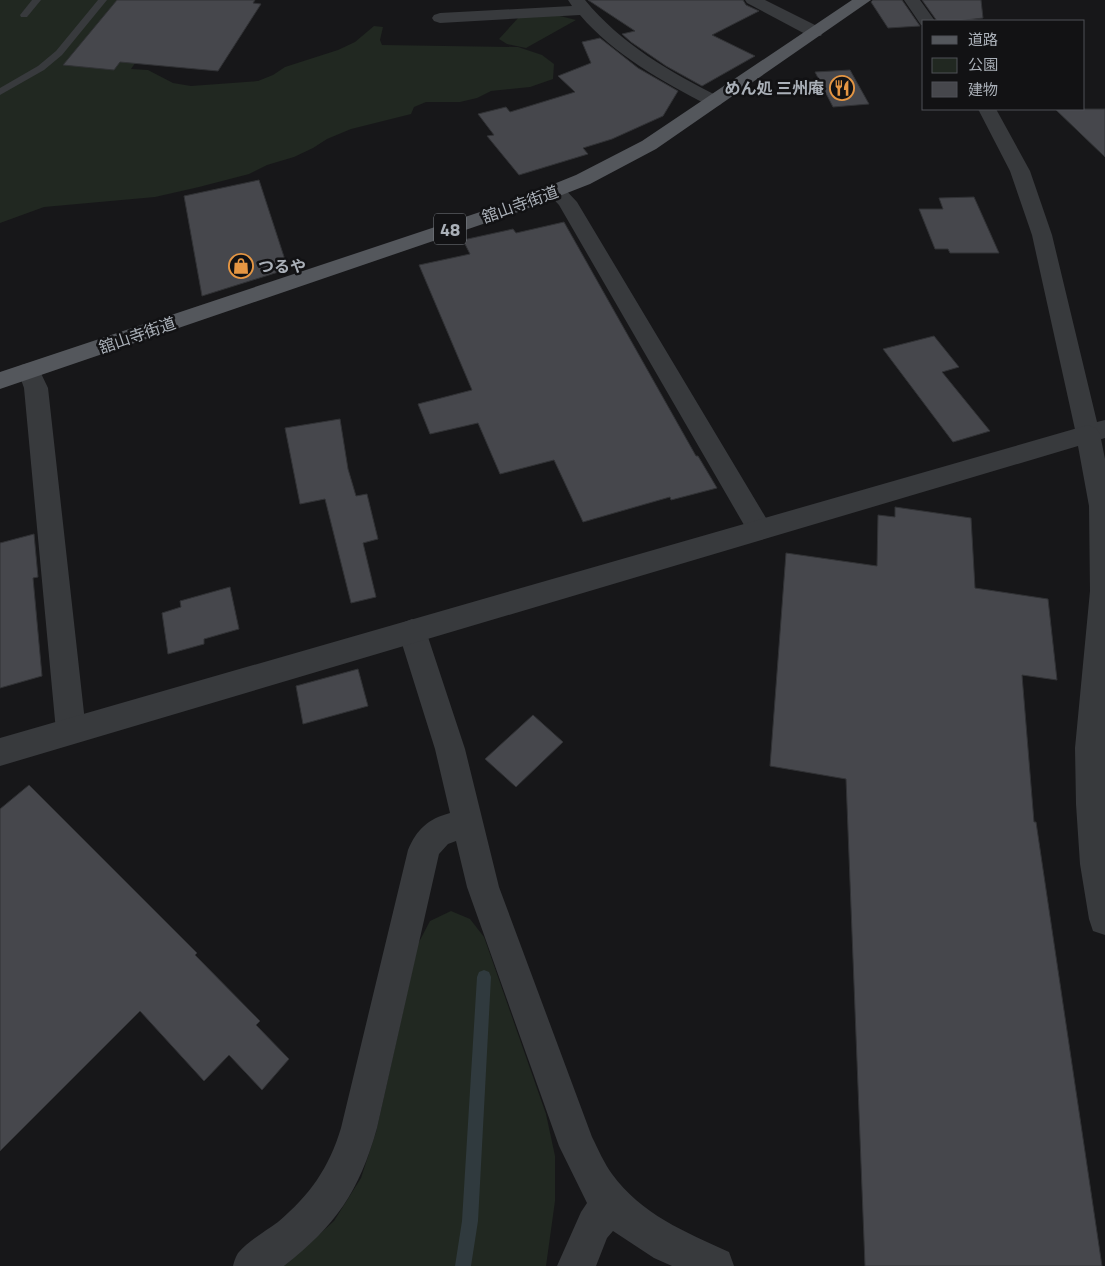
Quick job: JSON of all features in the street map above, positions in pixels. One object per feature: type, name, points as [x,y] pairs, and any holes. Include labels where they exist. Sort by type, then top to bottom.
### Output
[{"type":"main road","name":"舘山寺街道","points":[[0,381],[556,191],[626,159],[862,0]]},
{"type":"street","points":[[753,0],[815,32]]},
{"type":"street","points":[[912,0],[926,20]]},
{"type":"street","points":[[440,18],[580,5],[605,30],[636,54],[699,94],[714,101]]},
{"type":"street","points":[[989,110],[1020,171],[1042,234],[1097,431],[1104,564],[1102,615],[1090,758],[1094,847],[1105,918]]},
{"type":"street","points":[[556,191],[568,202],[760,530]]},
{"type":"street","points":[[30,371],[37,397],[71,731]]},
{"type":"street","points":[[0,752],[1097,431]]},
{"type":"street","points":[[412,631],[450,749],[483,887],[577,1146],[598,1187],[629,1221],[668,1244],[715,1266]]},
{"type":"street","points":[[252,1266],[289,1238],[321,1207],[345,1169],[359,1128],[424,850],[430,836],[468,823]]},
{"type":"street","points":[[576,1266],[594,1225],[612,1203]]},
{"type":"lane","points":[[24,15],[37,0]]},
{"type":"lane","points":[[0,92],[34,73],[59,53],[103,0]]},
{"type":"green space","points":[[0,0],[179,0],[131,69],[148,70],[173,83],[191,86],[258,81],[273,75],[285,67],[338,50],[355,42],[374,26],[383,27],[380,40],[382,45],[518,47],[542,55],[554,64],[553,79],[530,87],[491,91],[477,98],[460,102],[426,102],[414,107],[411,114],[351,129],[327,139],[294,157],[267,165],[249,174],[155,197],[44,207],[0,223]]},
{"type":"green space","points":[[556,15],[576,20],[526,48],[507,44],[499,39],[519,17]]},
{"type":"green space","points":[[451,911],[470,919],[484,937],[546,1114],[555,1156],[555,1201],[546,1266],[284,1266],[334,1221],[361,1178],[376,1132],[418,944],[430,921]]},
{"type":"building","points":[[117,0],[255,0],[253,3],[261,4],[218,71],[120,62],[114,70],[63,65]]},
{"type":"building","points":[[588,0],[743,0],[746,5],[759,11],[712,35],[755,56],[702,86],[666,66],[631,42],[622,34],[635,31]]},
{"type":"building","points":[[873,0],[902,0],[920,26],[888,28],[871,2]]},
{"type":"building","points":[[922,0],[981,0],[983,18],[936,20]]},
{"type":"building","points":[[600,38],[638,68],[678,91],[663,116],[612,139],[583,148],[588,154],[519,175],[487,136],[494,135],[478,114],[506,107],[510,112],[575,92],[558,76],[591,63],[582,42]]},
{"type":"building","name":"めん処 三州庵","points":[[850,70],[869,104],[833,107],[815,72]]},
{"type":"building","points":[[1105,109],[1105,157],[1056,110]]},
{"type":"building","points":[[259,180],[288,269],[202,296],[184,196]]},
{"type":"building","points":[[974,197],[999,253],[950,253],[948,249],[935,249],[919,209],[943,209],[939,198]]},
{"type":"building","points":[[564,222],[696,456],[698,456],[717,488],[671,500],[670,497],[583,522],[554,460],[500,474],[478,423],[430,434],[418,404],[472,390],[419,265],[470,254],[463,240],[513,229],[516,233]]},
{"type":"building","points":[[934,336],[959,367],[942,372],[990,431],[953,442],[883,349]]},
{"type":"building","points":[[340,419],[348,469],[356,496],[367,494],[378,539],[363,543],[376,597],[351,603],[325,499],[300,504],[285,428]]},
{"type":"building","points":[[895,507],[971,518],[975,588],[1048,599],[1057,680],[1022,675],[1034,822],[1036,822],[1102,1266],[865,1266],[846,779],[770,766],[786,553],[877,566],[878,515],[895,517]]},
{"type":"building","points":[[34,534],[38,577],[33,578],[42,676],[0,688],[0,543]]},
{"type":"building","points":[[230,587],[239,629],[204,639],[204,644],[168,654],[162,613],[181,607],[180,601]]},
{"type":"building","points":[[358,669],[368,706],[303,724],[296,686]]},
{"type":"building","points":[[533,715],[563,742],[516,787],[485,759]]},
{"type":"building","points":[[29,785],[197,953],[195,955],[260,1021],[256,1025],[289,1059],[262,1090],[229,1055],[204,1081],[140,1011],[0,1151],[0,809]]},
{"type":"waterway","points":[[463,1266],[470,1221],[484,977]]},
{"type":"place","name":"めん処 三州庵","points":[[842,88]]},
{"type":"place","name":"つるや","points":[[241,266]]}]
